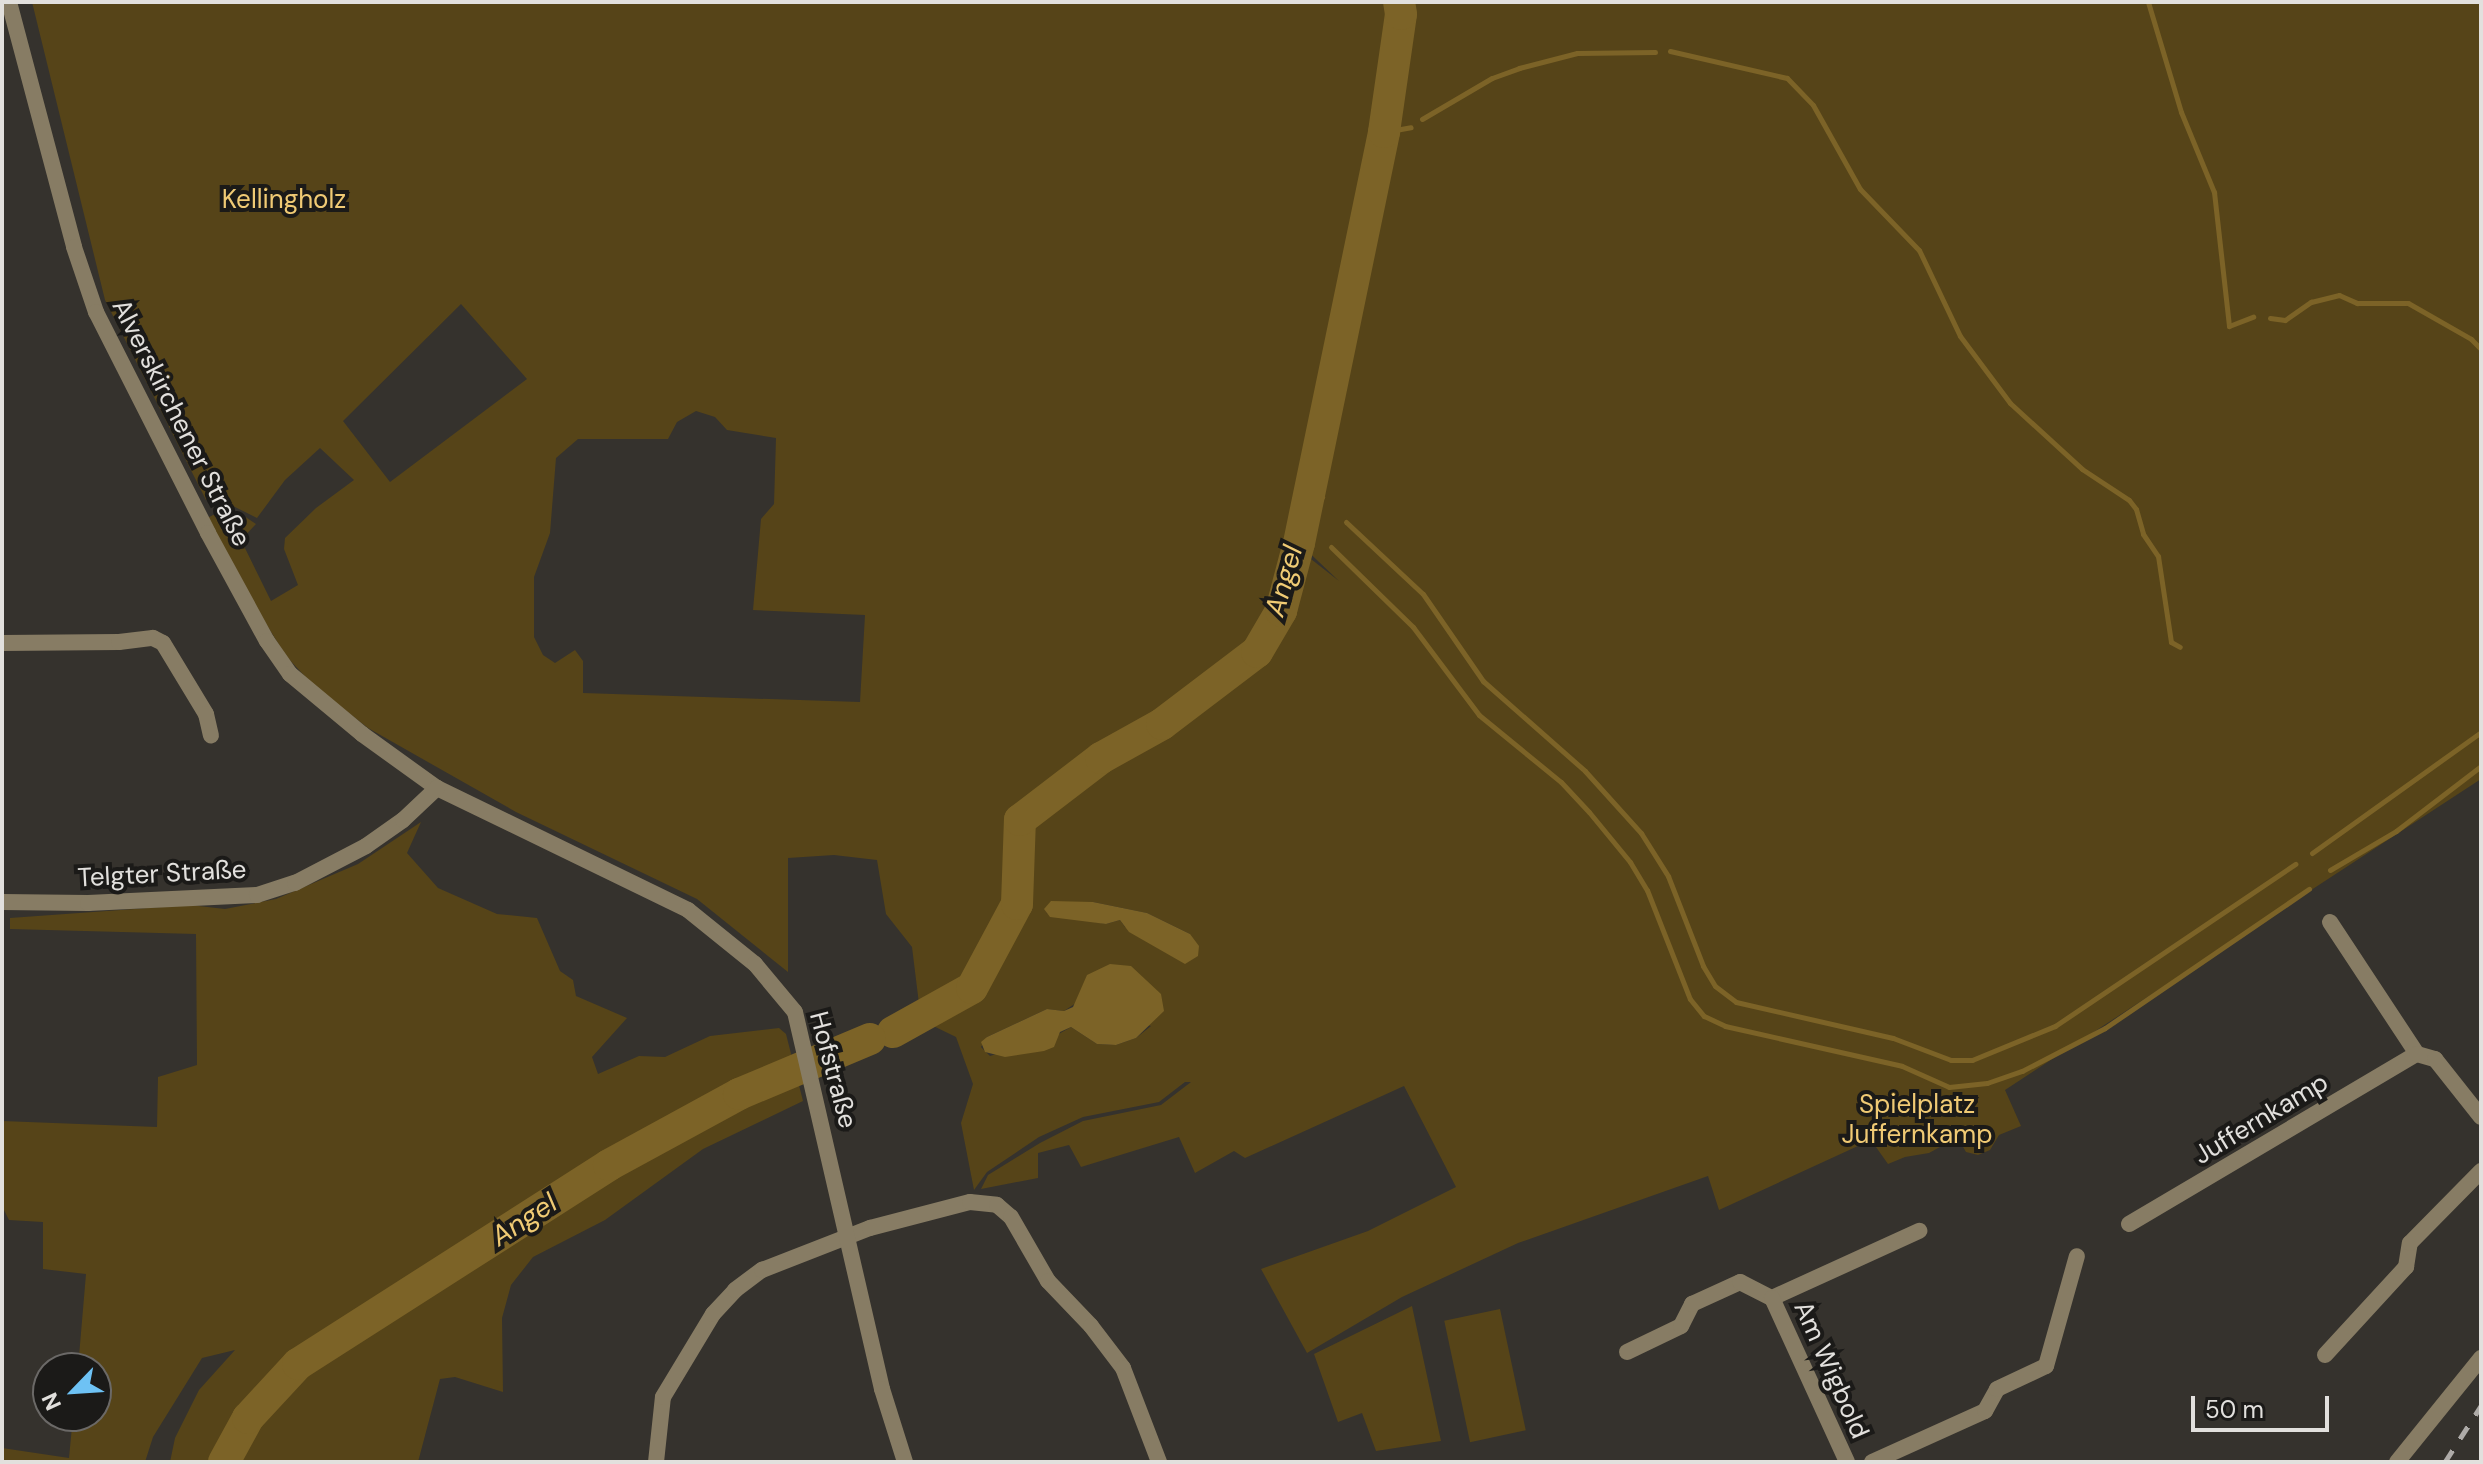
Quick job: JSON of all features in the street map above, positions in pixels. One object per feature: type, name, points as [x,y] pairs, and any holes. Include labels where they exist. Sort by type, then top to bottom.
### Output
[{"type":"street","name":"Alverskirchener Straße","points":[[9,2],[71,233],[96,312],[251,613],[282,663],[305,688],[437,788]]},
{"type":"street","points":[[2,643],[119,642],[153,638],[163,643],[206,714],[211,735]]},
{"type":"street","name":"Telgter Straße","points":[[2,902],[88,903],[257,895],[323,870],[366,846],[403,820],[437,788]]},
{"type":"street","name":"Hofstraße","points":[[437,788],[688,910],[738,948],[770,978],[795,1012],[882,1389],[905,1462]]},
{"type":"street","points":[[2330,922],[2417,1054],[2435,1059],[2481,1117]]},
{"type":"street","name":"Juffernkamp","points":[[2129,1224],[2417,1054]]},
{"type":"street","points":[[2325,1355],[2406,1267],[2410,1243],[2481,1171]]},
{"type":"street","points":[[656,1462],[663,1397],[713,1314],[735,1290],[762,1270],[847,1237],[970,1202],[997,1205],[1011,1217],[1048,1281],[1091,1326],[1123,1368],[1159,1462]]},
{"type":"street","name":"Am Wigbold","points":[[1772,1298],[1919,1231]]},
{"type":"street","name":"Am Wigbold","points":[[1872,1462],[1985,1411],[1997,1389],[2046,1366],[2077,1256]]},
{"type":"street","name":"Am Wigbold","points":[[1627,1352],[1681,1326],[1692,1304],[1740,1282],[1772,1298],[1847,1462]]},
{"type":"street","points":[[2397,1462],[2481,1358]]},
{"type":"green space","points":[[32,2],[2481,2],[2481,779],[2005,1090],[2021,1126],[1999,1135],[1990,1150],[1978,1155],[1966,1152],[1956,1135],[1948,1136],[1940,1147],[1929,1153],[1888,1164],[1871,1140],[1719,1210],[1708,1176],[1518,1243],[1402,1297],[1307,1353],[1261,1269],[1368,1231],[1456,1187],[1404,1086],[1245,1158],[1234,1151],[1195,1173],[1179,1137],[1081,1167],[1069,1145],[1038,1153],[1038,1178],[981,1189],[988,1175],[1040,1143],[1083,1121],[1161,1105],[1191,1082],[1185,1082],[1159,1102],[1083,1117],[1039,1137],[987,1172],[974,1190],[961,1123],[973,1084],[956,1037],[921,1020],[912,947],[886,914],[877,860],[834,855],[788,858],[788,972],[697,899],[516,812],[368,728],[313,685],[286,656],[202,521],[213,515],[241,514],[256,524],[241,540],[271,601],[298,585],[284,549],[285,538],[316,508],[354,480],[320,448],[285,480],[257,518],[231,505],[206,500],[105,300]],"holes":[[[461,304],[527,379],[390,482],[343,421]],[[696,411],[715,417],[727,430],[776,438],[774,504],[761,519],[753,610],[865,615],[860,702],[583,693],[583,661],[575,650],[555,663],[543,655],[534,637],[534,577],[550,533],[556,458],[578,439],[668,439],[677,422]],[[1288,522],[1299,543],[1339,581],[1302,552],[1288,605],[1261,659],[1029,820],[1015,809],[1098,751],[1167,712],[1235,658],[1267,615]],[[1093,902],[1147,913],[1190,934],[1125,927],[1120,920],[1106,924],[1046,913]],[[1076,1003],[1151,1026],[1136,1038],[1116,1045],[1097,1044],[1071,1027],[1057,1035],[990,1056],[981,1047],[987,1037],[1047,1009],[1064,1011]]]},
{"type":"green space","points":[[421,822],[407,853],[438,888],[497,914],[537,918],[560,971],[573,980],[576,996],[627,1018],[592,1057],[598,1074],[639,1056],[665,1057],[710,1036],[779,1028],[786,1034],[803,1101],[703,1149],[605,1220],[533,1257],[511,1285],[502,1318],[503,1392],[455,1377],[440,1379],[418,1462],[170,1462],[175,1438],[199,1390],[235,1350],[202,1358],[153,1437],[145,1462],[2,1462],[2,1448],[69,1458],[71,1432],[112,1432],[112,1352],[79,1352],[86,1274],[43,1269],[43,1222],[9,1220],[2,1206],[2,1121],[157,1127],[158,1077],[197,1065],[196,934],[10,929],[10,918],[190,905],[225,909],[276,899],[358,864]]},
{"type":"green space","points":[[1412,1306],[1441,1441],[1376,1451],[1362,1413],[1338,1422],[1314,1354]]},
{"type":"green space","points":[[1500,1309],[1526,1430],[1470,1442],[1444,1321]]},
{"type":"shaded area","points":[[1051,901],[1093,902],[1147,913],[1190,934],[1199,946],[1198,956],[1185,964],[1129,932],[1120,920],[1106,924],[1050,917],[1044,909]]},
{"type":"shaded area","points":[[1110,964],[1131,966],[1161,994],[1164,1011],[1136,1038],[1116,1045],[1097,1044],[1071,1027],[1060,1032],[1054,1047],[1044,1051],[1005,1057],[985,1052],[981,1042],[987,1037],[1047,1009],[1064,1011],[1073,1007],[1087,975]]},
{"type":"waterway","name":"Angel","points":[[893,1032],[972,988],[1017,904],[1020,820],[1101,758],[1162,724],[1257,652],[1281,611],[1299,543],[1384,132],[1401,14],[1399,2]]},
{"type":"waterway","points":[[2148,2],[2181,112],[2214,192],[2229,326],[2253,317]]},
{"type":"waterway","points":[[1670,51],[1787,78],[1813,105],[1860,189],[1919,250],[1960,336],[2010,403],[2082,469],[2129,500],[2136,509],[2143,534],[2158,556],[2171,642],[2180,647]]},
{"type":"waterway","points":[[1422,119],[1492,78],[1519,68],[1577,53],[1655,52]]},
{"type":"waterway","points":[[1384,132],[1411,127]]},
{"type":"waterway","points":[[2270,318],[2285,320],[2311,302],[2339,295],[2357,303],[2408,303],[2471,339],[2481,349]]},
{"type":"waterway","points":[[1310,490],[1322,497]]},
{"type":"waterway","points":[[1346,522],[1423,594],[1483,681],[1585,771],[1641,833],[1668,876],[1703,966],[1715,986],[1736,1002],[1893,1038],[1951,1060],[1972,1060],[2055,1026],[2295,864]]},
{"type":"waterway","points":[[1302,527],[1314,533]]},
{"type":"waterway","points":[[1331,547],[1413,627],[1479,715],[1561,782],[1589,812],[1630,862],[1647,890],[1690,999],[1704,1016],[1725,1026],[1902,1066],[1949,1087],[1987,1083],[2022,1071],[2105,1028],[2309,889]]},
{"type":"waterway","points":[[2312,853],[2481,732]]},
{"type":"waterway","points":[[2330,870],[2396,831],[2481,766]]},
{"type":"waterway","name":"Angel","points":[[224,1462],[248,1418],[298,1364],[609,1165],[739,1094],[870,1039]]},
{"type":"railway","points":[[2445,1462],[2481,1406]]},
{"type":"park label","name":"Kellingholz","points":[[284,200]]},
{"type":"park label","name":"Spielplatz Juffernkamp","points":[[1917,1120]]}]
